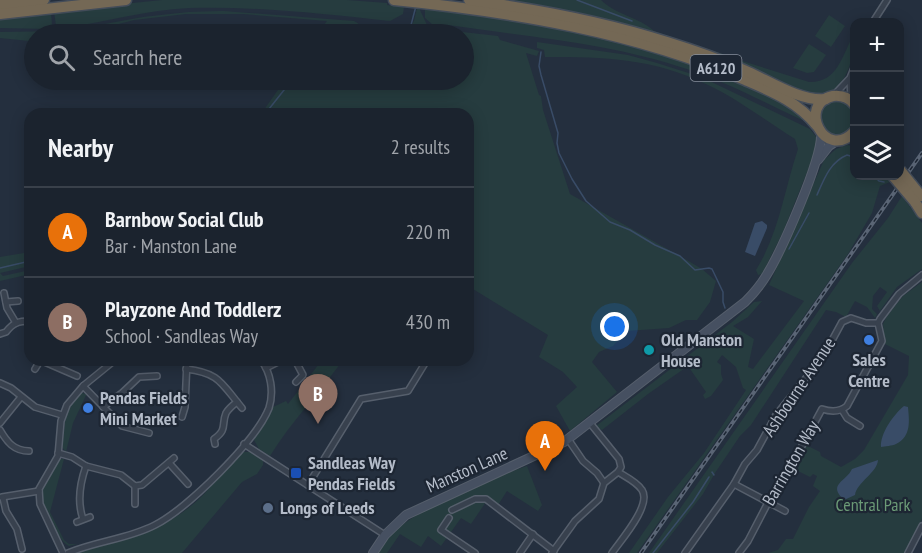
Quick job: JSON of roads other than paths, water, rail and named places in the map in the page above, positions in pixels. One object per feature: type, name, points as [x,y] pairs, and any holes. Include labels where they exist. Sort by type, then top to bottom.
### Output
[{"type":"highway","points":[[0,5],[44,0]]},
{"type":"highway","points":[[0,14],[126,0]]},
{"type":"highway","name":"A6120","points":[[394,0],[436,4],[604,33],[692,59],[785,98],[800,108],[819,129]]},
{"type":"highway","name":"A6120","points":[[469,0],[555,14],[639,33],[734,66],[805,98],[828,98]]},
{"type":"highway","points":[[849,137],[826,137],[819,129],[816,113],[820,104],[828,98],[838,96],[850,101]]},
{"type":"highway","points":[[904,176],[919,199],[922,213]]},
{"type":"highway","points":[[898,180],[919,199]]},
{"type":"street","points":[[876,18],[887,0]]},
{"type":"street","points":[[828,98],[842,89],[850,78]]},
{"type":"street","name":"Manston Lane","points":[[373,553],[385,535],[406,516],[568,439],[732,314],[766,277],[776,256],[815,164],[821,143],[819,129]]},
{"type":"street","name":"Manston Lane","points":[[815,164],[829,146],[849,137]]},
{"type":"street","points":[[878,323],[899,294],[922,275]]},
{"type":"street","points":[[4,292],[10,316],[16,323]]},
{"type":"street","points":[[6,302],[18,301]]},
{"type":"street","name":"Ashbourne Avenue","points":[[734,484],[745,464],[758,450],[776,415],[823,357],[842,322],[851,318],[866,323],[878,323]]},
{"type":"street","points":[[0,334],[6,332],[12,324],[24,322]]},
{"type":"street","name":"Barrington Way","points":[[739,553],[748,541],[776,488],[784,479],[822,408],[828,411],[842,410],[848,406],[882,341],[878,323]]},
{"type":"street","points":[[54,366],[77,376]]},
{"type":"street","points":[[65,370],[66,366]]},
{"type":"street","points":[[63,553],[40,504],[41,482],[52,467],[58,453],[62,415],[72,397],[106,366]]},
{"type":"street","points":[[182,417],[186,400],[186,366]]},
{"type":"street","points":[[68,553],[130,536],[165,520],[196,496],[259,425],[269,406],[271,389],[266,368],[270,366]]},
{"type":"street","points":[[296,382],[303,375],[298,366]]},
{"type":"street","points":[[308,485],[362,399],[408,391],[423,366]]},
{"type":"street","points":[[148,369],[148,376]]},
{"type":"street","points":[[186,369],[211,374],[218,379],[242,408]]},
{"type":"street","points":[[103,407],[139,376],[158,376]]},
{"type":"street","points":[[0,383],[11,388],[35,407],[62,415]]},
{"type":"street","points":[[84,386],[122,426],[150,433]]},
{"type":"street","points":[[0,423],[21,397]]},
{"type":"street","points":[[215,444],[214,439],[221,434],[224,428],[226,414],[237,402]]},
{"type":"street","points":[[842,410],[848,418],[860,426]]},
{"type":"street","points":[[142,432],[144,423]]},
{"type":"street","points":[[452,510],[475,499],[486,499],[553,552],[575,521],[598,499],[604,483],[618,472],[621,461],[590,423]]},
{"type":"street","points":[[0,430],[10,445],[17,450],[29,452]]},
{"type":"street","points":[[568,439],[583,461],[602,477],[604,483]]},
{"type":"street","points":[[244,444],[385,535]]},
{"type":"street","points":[[58,453],[72,457],[86,466],[114,472],[135,486],[142,485],[174,458]]},
{"type":"street","points":[[169,463],[189,484]]},
{"type":"street","points":[[77,522],[86,518],[79,501],[86,466]]},
{"type":"street","points":[[612,553],[639,514],[644,497],[642,489],[618,472]]},
{"type":"street","points":[[685,553],[734,484],[785,511]]},
{"type":"street","points":[[135,486],[135,504]]},
{"type":"street","points":[[22,549],[17,529],[6,511],[2,497],[39,491]]},
{"type":"street","points":[[449,518],[441,530],[475,553]]},
{"type":"street","points":[[908,553],[921,530]]},
{"type":"street","points":[[520,553],[533,534]]},
{"type":"street","points":[[462,553],[467,547]]},
{"type":"water","points":[[762,221],[767,228],[755,256],[745,252],[755,223]]},
{"type":"water","points":[[904,406],[908,407],[909,417],[905,437],[896,444],[881,447],[888,425]]},
{"type":"water","points":[[878,460],[877,465],[859,486],[855,495],[844,500],[837,490],[839,483],[852,469]]},
{"type":"waterway","points":[[577,0],[632,21]]},
{"type":"waterway","points":[[411,24],[416,6]]},
{"type":"waterway","points":[[541,52],[539,66],[558,133],[559,153],[586,201],[610,222],[680,256],[695,270],[712,269],[723,292],[725,308]]},
{"type":"waterway","points":[[270,108],[284,90]]},
{"type":"waterway","points":[[817,195],[828,172],[836,162],[847,155],[850,156]]},
{"type":"waterway","points":[[878,180],[884,182]]},
{"type":"waterway","points":[[789,249],[809,213]]},
{"type":"waterway","points":[[0,268],[24,262]]},
{"type":"waterway","points":[[653,553],[693,502],[709,477]]},
{"type":"railway","points":[[641,553],[922,153]]},
{"type":"place","name":"Sales Centre","points":[[869,340]]},
{"type":"place","name":"Old Manston House","points":[[649,350]]},
{"type":"place","name":"Pendas Fields Mini Market","points":[[88,408]]},
{"type":"place","name":"Playzone And Toddlerz","points":[[318,424]]},
{"type":"place","name":"Barnbow Social Club","points":[[545,471]]},
{"type":"place","name":"Sandleas Way Pendas Fields","points":[[296,473]]},
{"type":"place","name":"Longs of Leeds","points":[[268,508]]},
{"type":"park label","name":"Central Park","points":[[873,505]]}]
